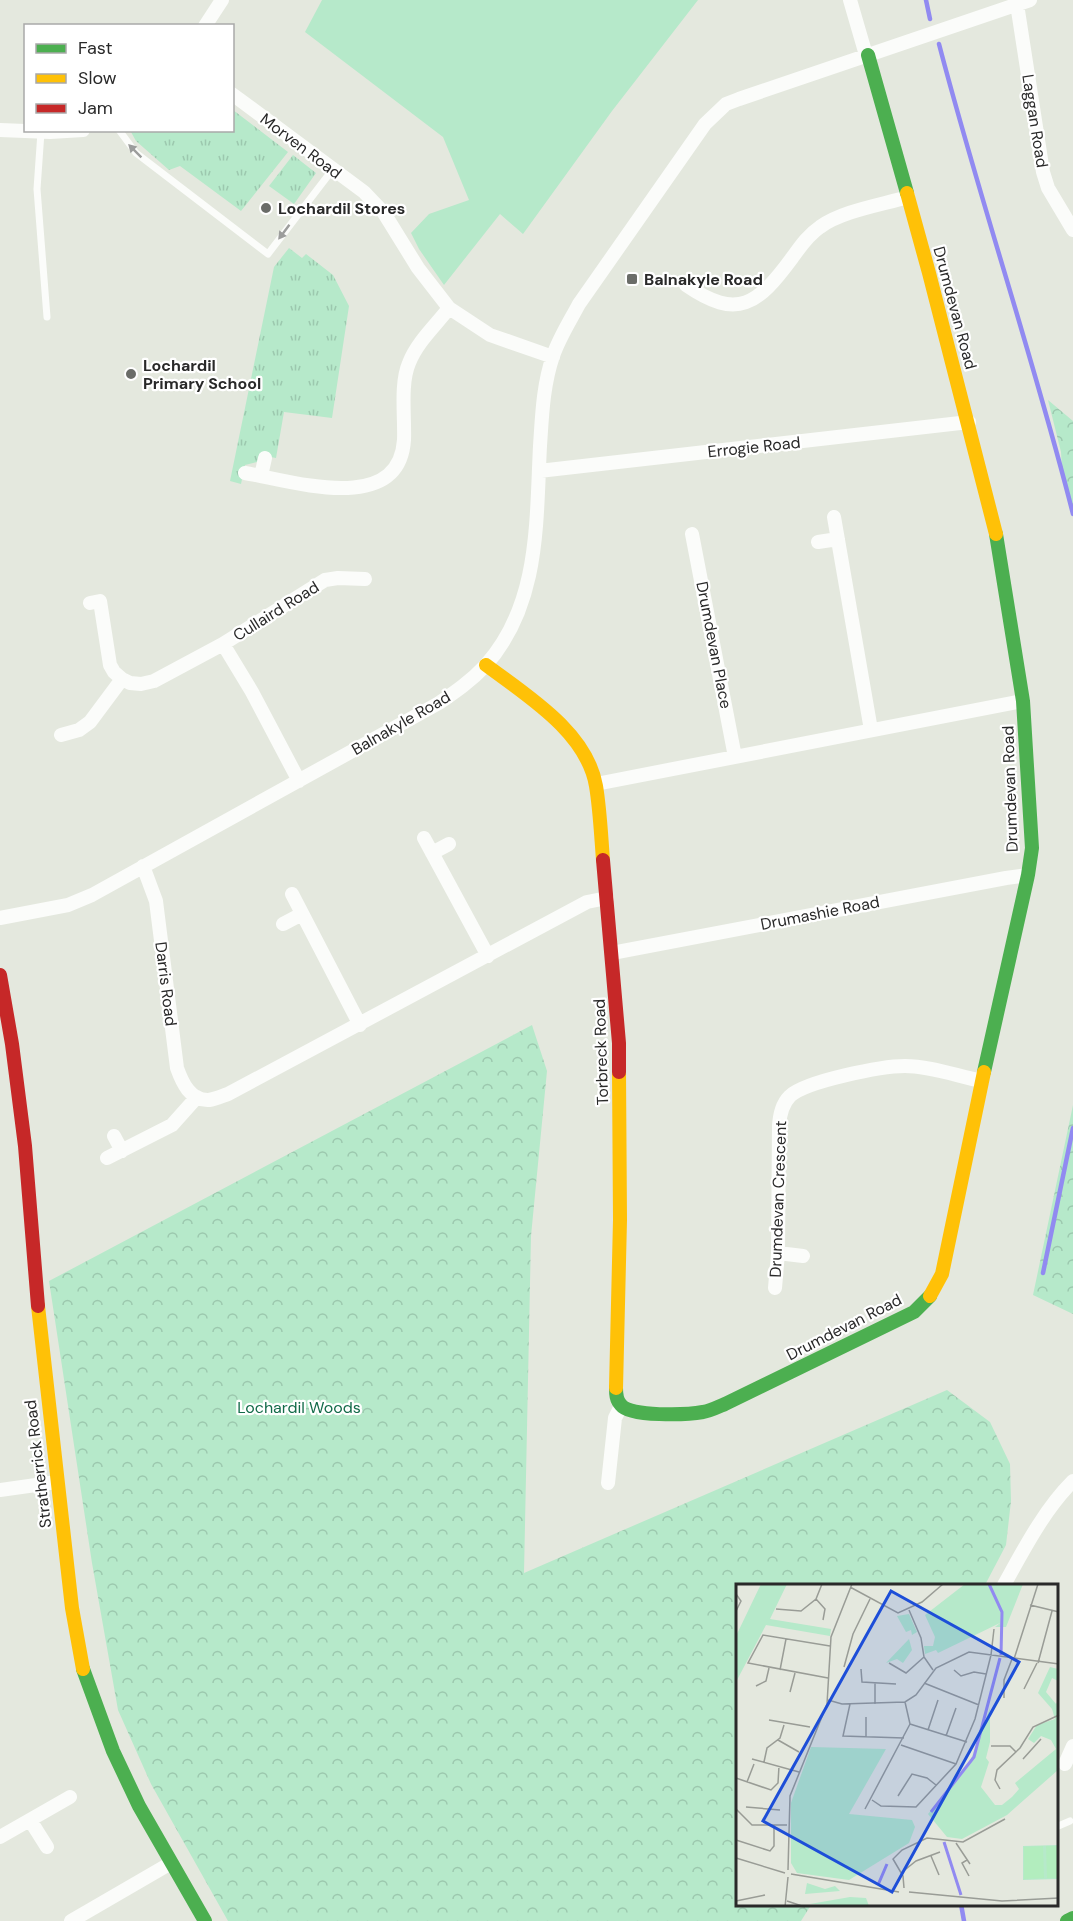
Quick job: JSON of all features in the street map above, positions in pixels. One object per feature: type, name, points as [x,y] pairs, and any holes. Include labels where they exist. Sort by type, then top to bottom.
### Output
[{"type":"street","points":[[206,24],[222,0]]},
{"type":"street","points":[[850,0],[867,55]]},
{"type":"street","name":"Balnakyle Road","points":[[0,918],[68,905],[92,895],[439,703],[465,685],[486,665],[506,637],[523,603],[535,552],[542,414],[553,357],[563,332],[579,304],[714,113],[726,104],[739,99],[1023,2]]},
{"type":"street","name":"Laggan Road","points":[[1023,2],[1043,172],[1052,195],[1073,230]]},
{"type":"street","name":"Drumdevan Road","points":[[621,1406],[630,1412],[641,1414],[704,1412],[880,1330],[914,1312],[932,1294],[942,1274],[1028,875],[1032,848],[1023,701],[993,519],[908,197],[867,55]]},
{"type":"street","name":"Morven Road","points":[[234,95],[364,192],[384,213],[418,268],[449,308],[490,335],[553,357]]},
{"type":"street","points":[[0,130],[24,131]]},
{"type":"street","points":[[686,285],[707,299],[722,303],[737,304],[752,300],[768,289],[808,237],[818,228],[841,216],[908,197]]},
{"type":"street","points":[[245,473],[331,488],[350,488],[381,482],[389,476],[402,453],[405,376],[409,363],[449,308]]},
{"type":"street","name":"Errogie Road","points":[[539,471],[969,422]]},
{"type":"street","points":[[261,476],[265,458]]},
{"type":"street","points":[[834,517],[871,730]]},
{"type":"street","name":"Drumdevan Place","points":[[692,534],[735,757]]},
{"type":"street","points":[[818,542],[838,539]]},
{"type":"street","name":"Cullaird Road","points":[[122,679],[130,683],[141,684],[154,681],[223,644],[325,580],[365,579]]},
{"type":"street","points":[[61,734],[79,730],[90,722],[122,679],[114,672],[107,655],[100,601],[90,603]]},
{"type":"street","name":"Cullaird Road","points":[[223,644],[252,692],[299,781]]},
{"type":"street","name":"Torbreck Road","points":[[486,665],[555,718],[571,734],[584,752],[596,784],[620,1054],[620,1220],[615,1380],[616,1396],[621,1406],[615,1418],[608,1483]]},
{"type":"street","points":[[596,784],[1023,701]]},
{"type":"street","points":[[424,838],[488,956]]},
{"type":"street","points":[[432,853],[449,844]]},
{"type":"street","name":"Darris Road","points":[[143,866],[156,901],[177,1068],[184,1088],[197,1097]]},
{"type":"street","name":"Drumashie Road","points":[[612,953],[1028,875]]},
{"type":"street","points":[[292,894],[360,1025]]},
{"type":"street","points":[[107,1158],[172,1125],[197,1097],[208,1100],[228,1094],[587,902],[607,898]]},
{"type":"street","points":[[283,924],[302,914]]},
{"type":"street","name":"Stratherrick Road","points":[[0,975],[11,1031],[25,1146],[40,1336],[72,1608],[83,1669],[113,1751],[139,1806],[205,1921]]},
{"type":"street","name":"Drumdevan Crescent","points":[[775,1288],[778,1253],[779,1125],[781,1110],[789,1097],[800,1088],[815,1082],[895,1066],[920,1068],[982,1082]]},
{"type":"street","points":[[114,1136],[122,1150]]},
{"type":"street","points":[[778,1253],[803,1256]]},
{"type":"street","points":[[1005,1584],[1051,1508],[1073,1481]]},
{"type":"street","points":[[0,1490],[57,1482]]},
{"type":"street","points":[[1065,1765],[1073,1746]]},
{"type":"street","points":[[0,1837],[70,1797]]},
{"type":"street","points":[[30,1820],[46,1848]]},
{"type":"street","points":[[71,1921],[86,1917],[171,1863]]},
{"type":"street","points":[[1067,1921],[1073,1918]]},
{"type":"lane","points":[[41,132],[37,189],[47,317]]},
{"type":"lane","points":[[120,132],[136,153],[268,254],[333,169]]},
{"type":"lane","points":[[1058,1826],[1070,1821]]},
{"type":"green space","points":[[322,0],[698,0],[612,111],[523,234],[500,214],[444,285],[419,249],[411,233],[429,214],[469,200],[443,137],[305,32]]},
{"type":"green space","points":[[234,111],[288,152],[241,211],[180,166],[169,170],[136,141],[131,132],[234,132]]},
{"type":"green space","points":[[293,155],[316,173],[294,204],[269,186]]},
{"type":"green space","points":[[289,248],[302,258],[306,254],[333,275],[349,306],[332,418],[284,412],[276,458],[260,455],[257,462],[245,465],[241,484],[230,481],[274,267]]},
{"type":"green space","points":[[1048,400],[1073,421],[1073,514],[1062,470],[1061,452]]},
{"type":"green space","name":"Lochardil Woods","points":[[532,1025],[547,1071],[531,1236],[524,1573],[947,1390],[990,1422],[1010,1464],[1011,1501],[1006,1545],[986,1584],[736,1584],[736,1906],[810,1906],[801,1921],[228,1921],[151,1784],[118,1710],[92,1563],[49,1281]]},
{"type":"green space","points":[[1073,1105],[1073,1314],[1033,1295]]},
{"type":"waterway","points":[[926,0],[930,19]]},
{"type":"waterway","points":[[939,44],[1073,514]]},
{"type":"waterway","points":[[1043,1273],[1073,1128]]},
{"type":"waterway","points":[[961,1906],[964,1921]]},
{"type":"traffic: fast","points":[[868,55],[907,193]]},
{"type":"traffic: fast","points":[[984,1072],[1032,848],[1023,701],[996,534]]},
{"type":"traffic: fast","points":[[616,1388],[619,1403],[635,1412],[672,1414],[708,1411],[914,1312],[930,1296]]},
{"type":"traffic: fast","points":[[83,1669],[113,1751],[139,1806],[205,1921]]},
{"type":"traffic: fast","points":[[1067,1921],[1073,1918]]},
{"type":"traffic: slow","points":[[907,193],[996,534]]},
{"type":"traffic: slow","points":[[486,665],[553,716],[581,749],[596,786],[603,860]]},
{"type":"traffic: slow","points":[[616,1388],[620,1220],[619,1072]]},
{"type":"traffic: slow","points":[[930,1296],[942,1274],[984,1072]]},
{"type":"traffic: slow","points":[[38,1306],[72,1608],[83,1669]]},
{"type":"traffic: jam","points":[[603,860],[619,1043],[619,1072]]},
{"type":"traffic: jam","points":[[0,975],[12,1044],[25,1146],[38,1306]]},
{"type":"place","name":"Lochardil Stores","points":[[266,208]]},
{"type":"place","name":"Balnakyle Road","points":[[632,279]]},
{"type":"place","name":"Lochardil Primary School","points":[[131,374]]}]
